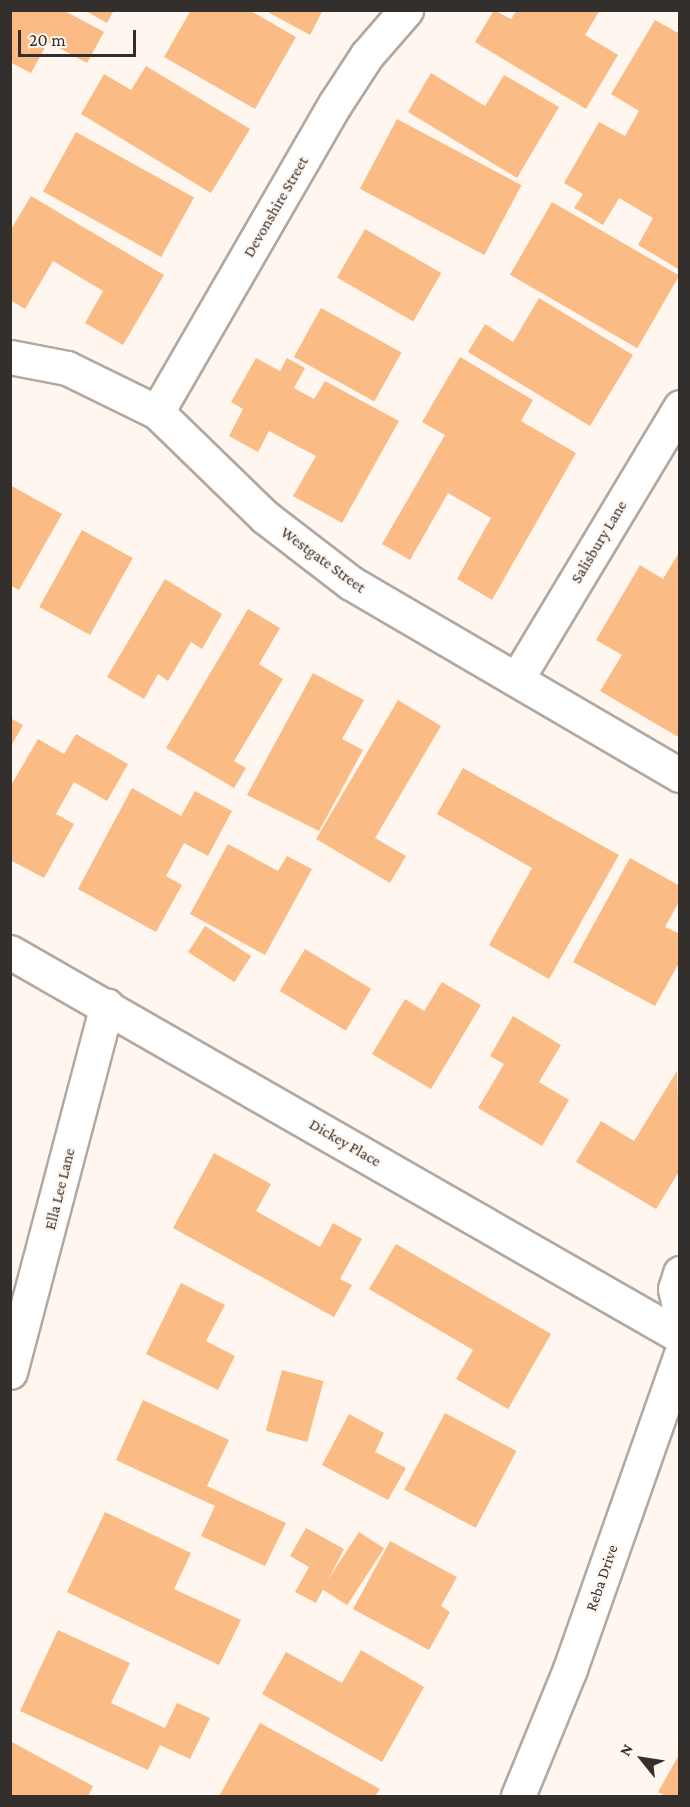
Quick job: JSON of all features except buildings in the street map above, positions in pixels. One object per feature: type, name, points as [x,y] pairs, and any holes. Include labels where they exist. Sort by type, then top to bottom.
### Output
[{"type":"street","name":"Devonshire Street","points":[[157,412],[335,104],[367,55],[406,10]]},
{"type":"street","name":"Westgate Street","points":[[10,357],[68,368],[157,412],[265,517],[351,583],[518,677],[680,775]]},
{"type":"street","name":"Salisbury Lane","points":[[518,677],[680,407]]},
{"type":"street","name":"Dickey Place","points":[[10,952],[680,1336]]},
{"type":"street","name":"Ella Lee Lane","points":[[10,1372],[107,1006]]},
{"type":"street","points":[[680,1273],[675,1289],[680,1311]]},
{"type":"street","name":"Reba Drive","points":[[518,1797],[570,1669],[680,1357]]}]
